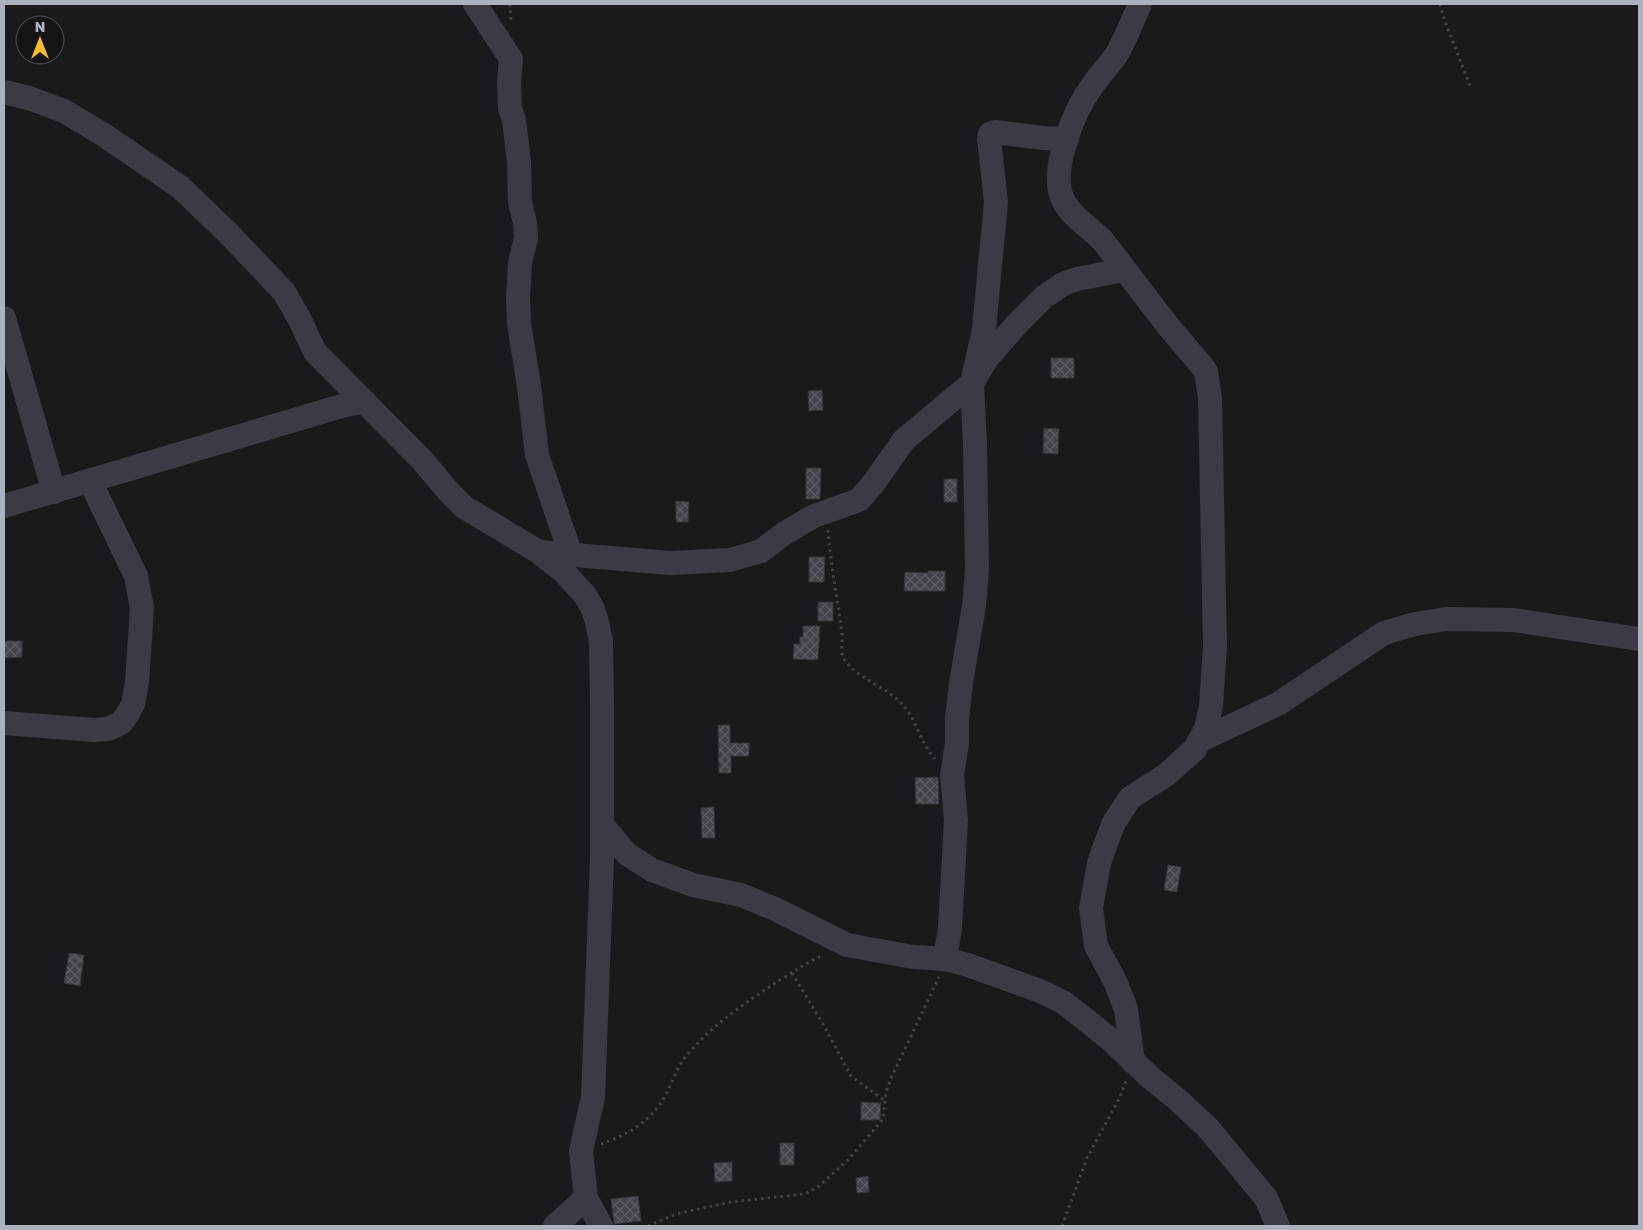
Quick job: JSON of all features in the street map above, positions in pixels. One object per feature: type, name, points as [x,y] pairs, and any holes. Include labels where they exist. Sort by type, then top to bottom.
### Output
[{"type":"street","points":[[475,4],[511,59],[509,83],[510,108],[514,120],[518,154],[520,202],[526,238],[520,264],[519,324],[538,455],[571,555]]},
{"type":"street","points":[[1133,1062],[1126,1009],[1115,981],[1096,946],[1090,908],[1099,863],[1113,824],[1130,798],[1166,776],[1195,749],[1206,729],[1211,706],[1215,647],[1212,449],[1209,389],[1206,372],[1198,359],[1168,326],[1093,230],[1075,216],[1064,202],[1060,192],[1062,156],[1084,98],[1117,54],[1140,4]]},
{"type":"street","points":[[4,92],[29,98],[64,111],[104,135],[180,188],[229,234],[284,292],[315,352],[422,460],[457,500],[464,507],[539,552],[563,571],[585,594],[593,609],[601,641],[603,826],[593,1097],[581,1151],[586,1198],[601,1226]]},
{"type":"street","points":[[945,959],[950,928],[956,820],[952,775],[957,743],[957,719],[961,683],[974,606],[977,570],[972,383],[984,329],[996,202],[989,146],[990,134],[995,132],[1067,139]]},
{"type":"street","points":[[539,552],[670,563],[730,560],[761,550],[814,516],[859,500],[874,484],[904,440],[972,383],[988,358],[1017,324],[1044,297],[1063,284],[1077,279],[1124,270]]},
{"type":"street","points":[[4,318],[54,492]]},
{"type":"street","points":[[4,506],[345,405],[365,402]]},
{"type":"street","points":[[4,723],[94,730],[108,729],[121,723],[133,704],[137,682],[142,608],[141,594],[136,576],[90,481]]},
{"type":"street","points":[[1199,741],[1278,704],[1384,633],[1415,624],[1446,619],[1514,620],[1639,639]]},
{"type":"street","points":[[603,826],[627,854],[652,870],[693,885],[741,895],[847,945],[913,957],[945,959],[968,965],[1040,991],[1064,1002],[1110,1039],[1133,1062],[1208,1128],[1266,1198],[1278,1226]]},
{"type":"street","points":[[555,1226],[586,1198]]},
{"type":"path","points":[[1440,4],[1471,88]]},
{"type":"path","points":[[826,512],[844,660],[900,702],[911,715],[927,750],[952,775]]},
{"type":"path","points":[[581,1151],[622,1137],[646,1120],[666,1096],[687,1054],[721,1022],[765,990],[809,962],[847,945]]},
{"type":"path","points":[[648,1226],[676,1214],[731,1202],[805,1194],[818,1187],[848,1160],[883,1119],[886,1092],[892,1076],[933,993],[945,959]]},
{"type":"path","points":[[792,973],[824,1024],[851,1076],[885,1101]]},
{"type":"path","points":[[1062,1226],[1087,1158],[1119,1099],[1133,1062]]},
{"type":"building","points":[[1051,358],[1074,358],[1074,378],[1051,378]]},
{"type":"building","points":[[822,390],[823,410],[809,411],[808,391]]},
{"type":"building","points":[[1044,428],[1059,429],[1058,454],[1043,453]]},
{"type":"building","points":[[806,468],[821,468],[820,499],[806,499]]},
{"type":"building","points":[[944,479],[957,479],[957,502],[944,502]]},
{"type":"building","points":[[676,501],[689,502],[688,522],[676,522]]},
{"type":"building","points":[[809,557],[825,557],[824,582],[809,582]]},
{"type":"building","points":[[928,571],[945,571],[945,591],[904,591],[905,572],[928,573]]},
{"type":"building","points":[[818,602],[833,602],[833,621],[818,621]]},
{"type":"building","points":[[803,626],[820,626],[818,660],[793,659],[794,644],[800,644],[800,637],[803,637]]},
{"type":"building","points":[[4,641],[22,641],[22,657],[4,658]]},
{"type":"building","points":[[718,725],[730,725],[730,743],[749,743],[749,756],[731,756],[731,773],[719,773]]},
{"type":"building","points":[[938,777],[939,804],[916,804],[915,778]]},
{"type":"building","points":[[714,807],[715,838],[702,838],[701,808]]},
{"type":"building","points":[[1168,865],[1181,867],[1177,892],[1164,890]]},
{"type":"building","points":[[69,953],[84,955],[80,986],[64,983]]},
{"type":"building","points":[[861,1102],[881,1103],[880,1120],[861,1120]]},
{"type":"building","points":[[780,1143],[794,1143],[794,1165],[780,1165]]},
{"type":"building","points":[[732,1162],[732,1181],[715,1182],[714,1163]]},
{"type":"building","points":[[868,1176],[869,1192],[857,1193],[856,1178]]},
{"type":"building","points":[[638,1196],[641,1221],[614,1224],[611,1199]]}]
